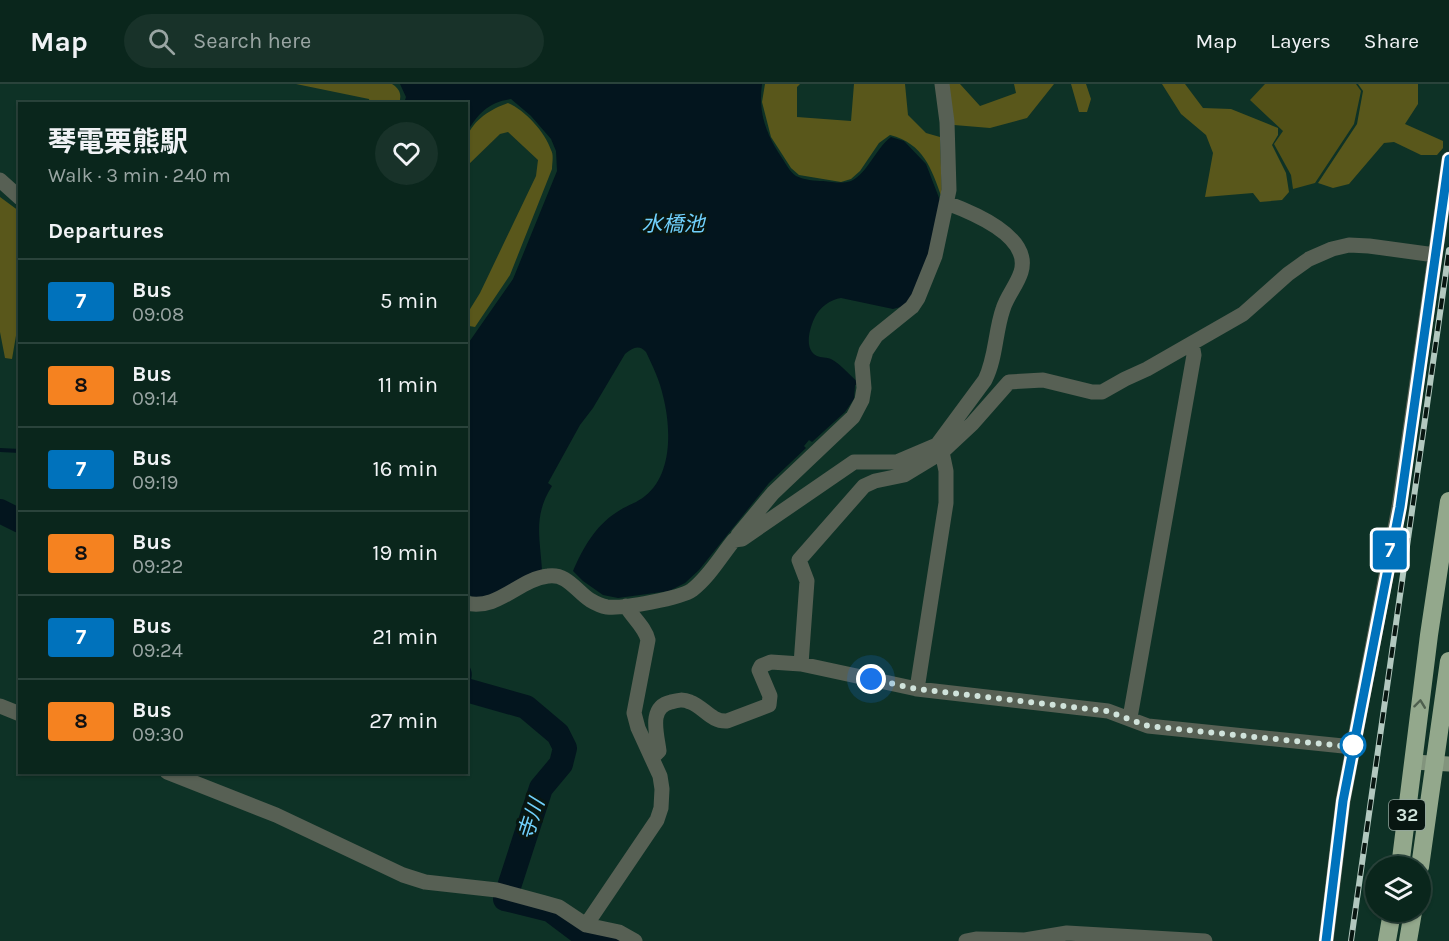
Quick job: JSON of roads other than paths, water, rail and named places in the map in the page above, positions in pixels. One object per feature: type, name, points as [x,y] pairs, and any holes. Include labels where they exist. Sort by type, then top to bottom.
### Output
[{"type":"highway","name":"32","points":[[1401,856],[1429,635],[1449,501]]},
{"type":"highway","name":"32","points":[[1422,856],[1442,764],[1449,661]]},
{"type":"highway","points":[[1387,941],[1390,922]]},
{"type":"highway","points":[[1408,941],[1411,922]]},
{"type":"main road","points":[[1413,762],[1442,764]]},
{"type":"street","points":[[468,603],[491,602],[538,578],[550,575],[564,578],[598,605],[608,608],[680,596],[692,590],[773,493],[853,417],[862,400],[864,388],[862,364],[866,351],[888,324],[912,307],[935,256],[950,190],[947,122],[942,84]]},
{"type":"street","points":[[1326,941],[1343,801],[1400,507],[1449,159]]},
{"type":"street","points":[[0,180],[18,196]]},
{"type":"street","points":[[734,540],[741,539],[854,462],[897,462],[940,448],[985,380],[990,369],[1003,309],[1022,271],[1022,261],[1013,240],[1003,232],[984,218],[947,202]]},
{"type":"street","points":[[801,664],[807,581],[799,560],[864,486],[875,481],[904,475],[972,424],[1009,382],[1043,380],[1092,392],[1102,392],[1243,314],[1288,274],[1309,259],[1332,249],[1349,245],[1370,246],[1435,255]]},
{"type":"street","points":[[1128,718],[1131,712],[1194,355],[1192,344]]},
{"type":"street","points":[[917,689],[946,503],[946,471],[940,448]]},
{"type":"street","points":[[586,925],[657,820],[661,808],[660,776],[638,728],[634,713],[648,640],[646,631],[633,618],[626,606]]},
{"type":"street","points":[[652,758],[659,751],[655,718],[660,708],[667,702],[680,700],[691,702],[713,718],[728,721],[769,705],[771,696],[759,670],[761,666],[771,662],[801,664],[917,689],[1107,711],[1148,726],[1353,747]]},
{"type":"street","points":[[0,706],[18,713]]},
{"type":"street","points":[[172,774],[276,815],[414,879],[508,892],[560,907],[586,925],[619,932],[634,941]]},
{"type":"street","points":[[966,941],[976,939],[1025,940],[1067,933],[1205,941]]},
{"type":"water","name":"水橋池","points":[[400,84],[762,84],[761,104],[764,123],[776,149],[796,176],[841,183],[851,181],[862,173],[891,137],[904,141],[926,164],[941,203],[931,252],[908,305],[893,309],[841,298],[822,307],[811,326],[809,343],[813,353],[835,361],[860,384],[855,385],[854,399],[845,412],[812,442],[809,440],[804,446],[806,448],[769,483],[699,570],[685,583],[669,591],[618,598],[603,595],[573,571],[596,531],[617,512],[645,496],[654,487],[665,463],[668,449],[668,422],[662,390],[646,352],[638,348],[625,354],[593,408],[580,425],[548,483],[552,486],[542,507],[539,527],[542,570],[496,593],[474,599],[468,593],[468,344],[513,279],[557,171],[556,151],[551,139],[531,116],[511,99],[490,106],[475,120],[468,130],[468,102],[404,102],[406,97]]},
{"type":"waterway","points":[[0,450],[18,451]]},
{"type":"waterway","name":"寺川","points":[[0,511],[18,520]]},
{"type":"waterway","points":[[468,668],[470,676],[468,683]]},
{"type":"waterway","name":"寺川","points":[[468,691],[526,707],[558,734],[565,748],[561,764],[541,788],[505,899],[550,910],[582,934],[611,941]]},
{"type":"railway","points":[[1351,941],[1449,250]]}]
